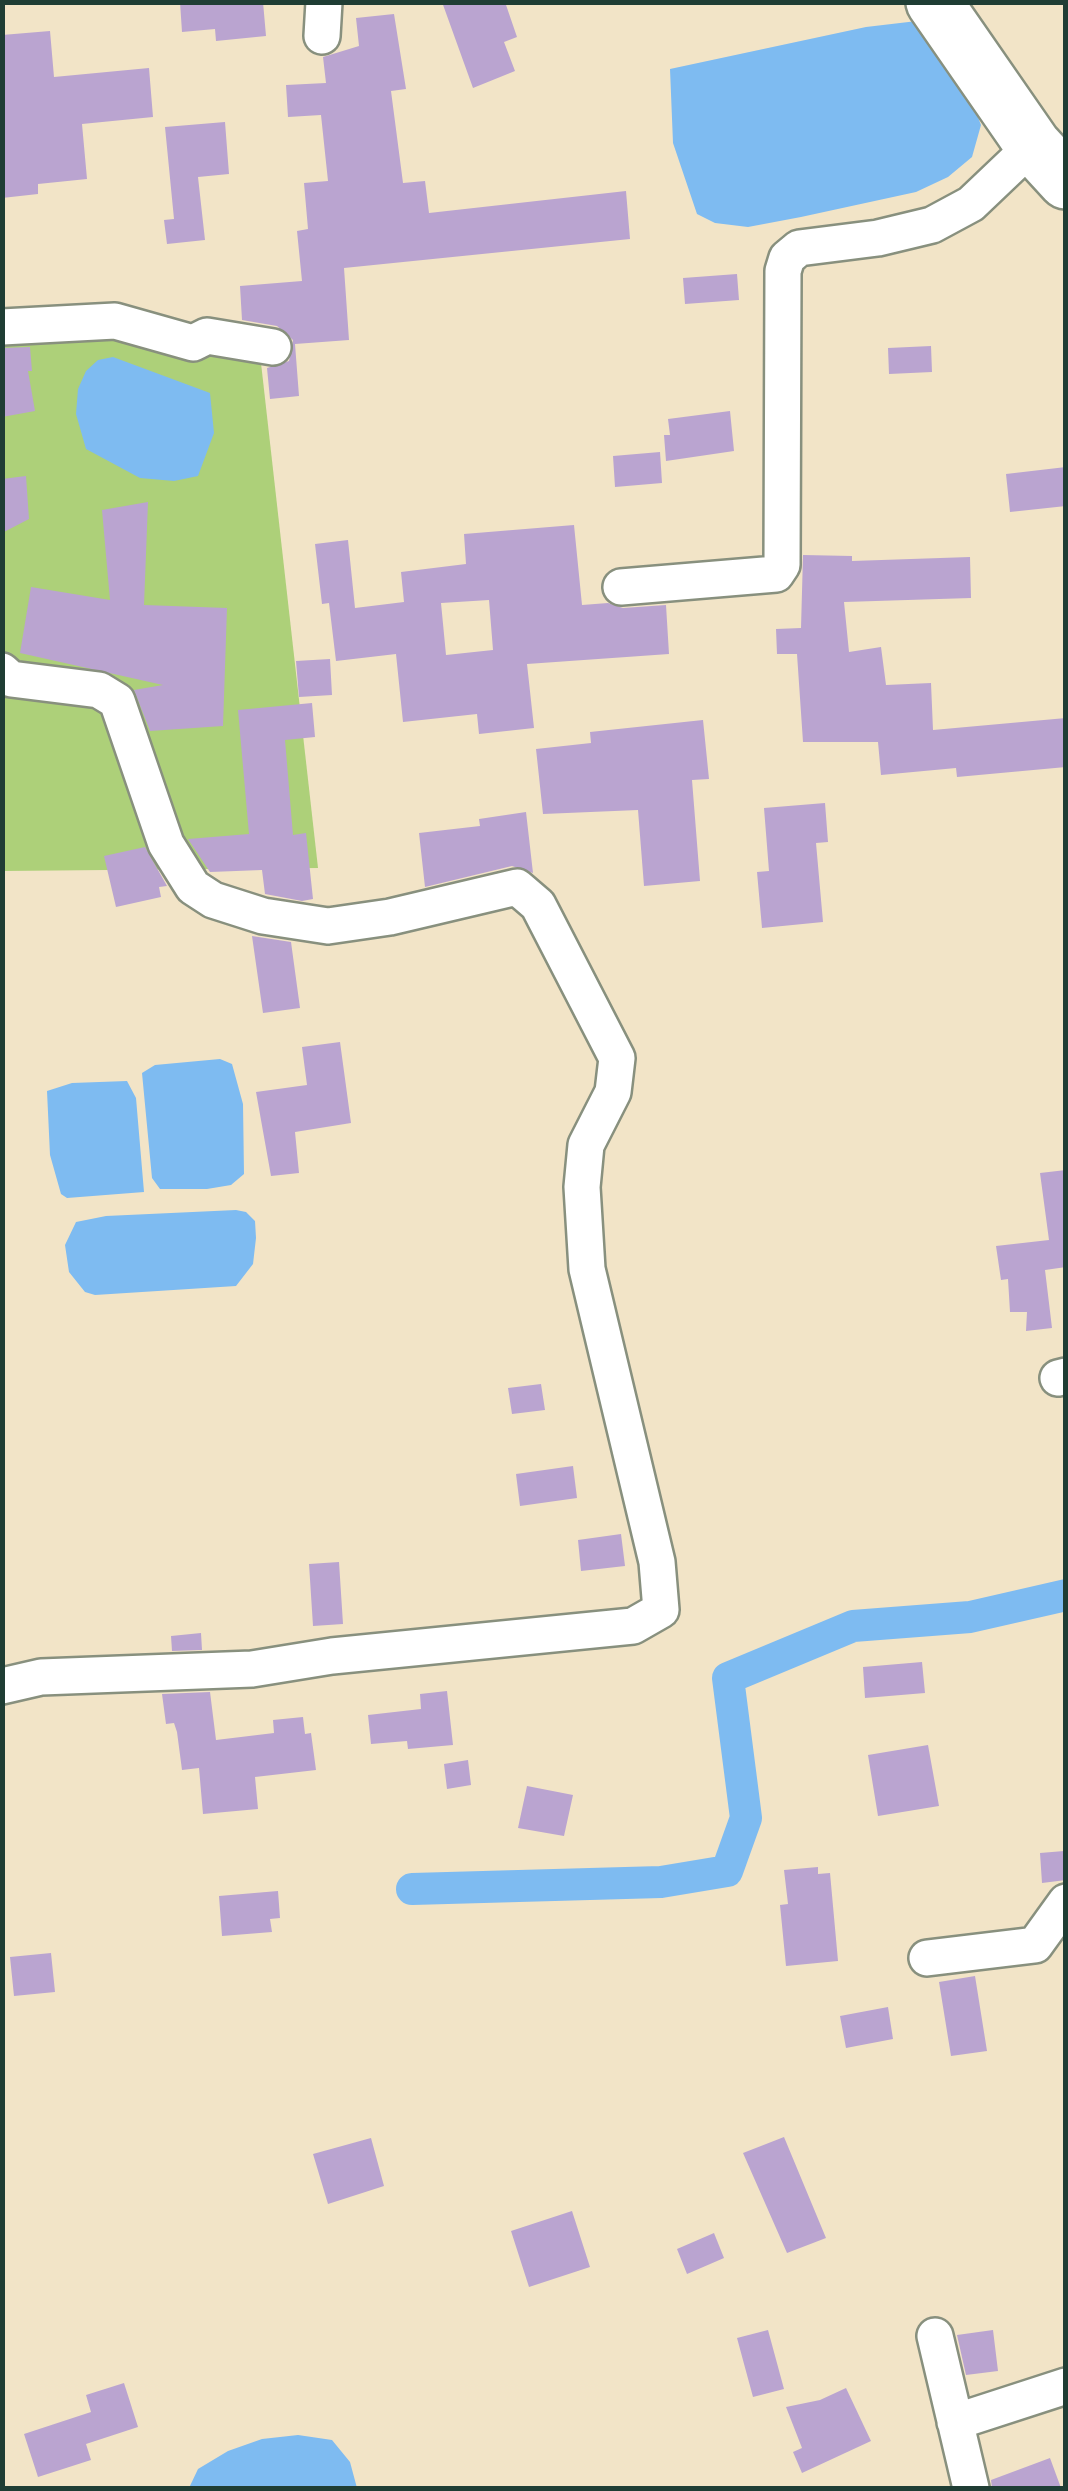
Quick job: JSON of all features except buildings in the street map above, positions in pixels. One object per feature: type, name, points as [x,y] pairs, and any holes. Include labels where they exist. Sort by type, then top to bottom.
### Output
[{"type":"highway","points":[[934,2],[1050,163]]},
{"type":"street","points":[[621,587],[776,574],[782,564],[783,270],[787,258],[799,248],[878,238],[932,225],[1050,163]]},
{"type":"street","points":[[2,328],[114,322],[193,343],[207,336],[273,346]]},
{"type":"street","points":[[2,671],[11,679],[99,690],[117,701],[166,844],[193,887],[212,900],[264,916],[328,926],[390,917],[517,887],[538,905],[617,1058],[613,1092],[586,1145],[582,1187],[587,1269],[657,1562],[661,1610],[633,1626],[332,1656],[252,1669],[42,1677],[2,1686]]},
{"type":"street","points":[[927,1958],[1035,1945],[1066,1902]]},
{"type":"street","points":[[935,2336],[971,2488]]},
{"type":"street","points":[[955,2422],[1066,2386]]},
{"type":"green space","points":[[105,329],[261,363],[318,868],[3,871],[2,337]]},
{"type":"water","points":[[917,21],[966,86],[981,125],[972,157],[948,177],[916,192],[801,217],[748,227],[715,223],[697,214],[673,143],[670,69],[866,27]]},
{"type":"water","points":[[113,357],[210,393],[214,433],[198,476],[174,481],[140,478],[86,449],[76,414],[78,389],[86,371],[98,360]]},
{"type":"water","points":[[220,1059],[232,1064],[243,1104],[244,1174],[231,1185],[160,1189],[152,1178],[142,1073],[155,1065]]},
{"type":"water","points":[[127,1081],[136,1098],[144,1192],[67,1198],[61,1194],[50,1155],[47,1091],[72,1083]]},
{"type":"water","points":[[246,1212],[255,1221],[256,1238],[253,1264],[236,1286],[95,1295],[85,1292],[69,1272],[65,1245],[76,1222],[106,1216]]},
{"type":"water","points":[[298,2435],[332,2440],[350,2462],[357,2488],[189,2488],[198,2469],[228,2451],[262,2439]]},
{"type":"waterway","points":[[412,1889],[661,1882],[727,1871],[746,1818],[728,1678],[853,1626],[970,1617],[1066,1595]]}]
